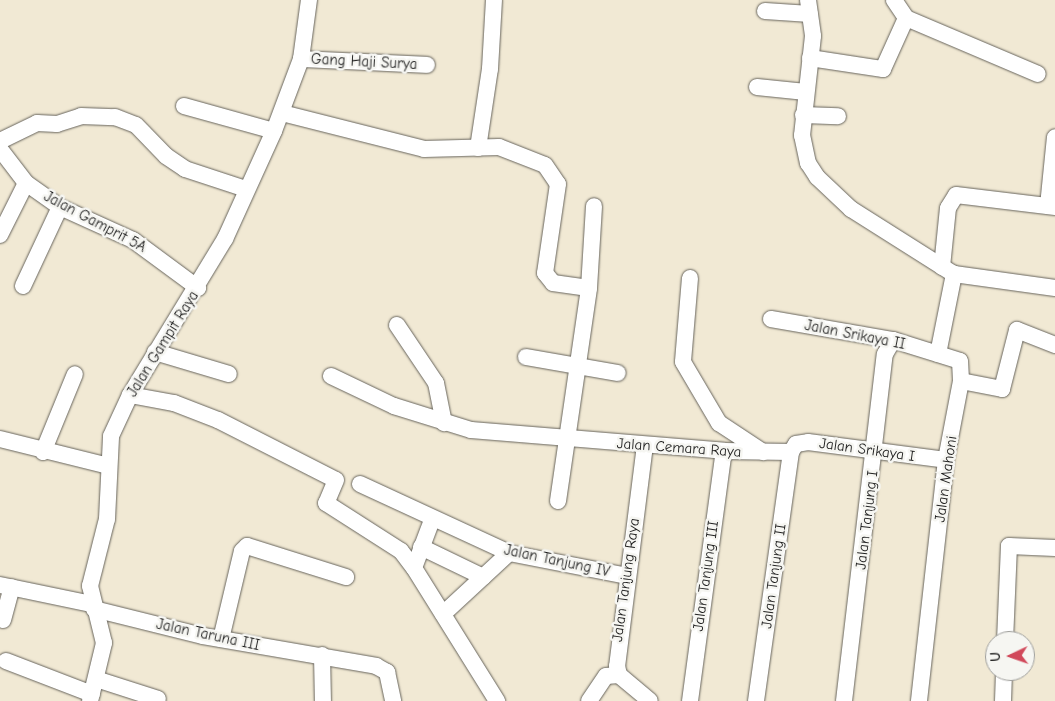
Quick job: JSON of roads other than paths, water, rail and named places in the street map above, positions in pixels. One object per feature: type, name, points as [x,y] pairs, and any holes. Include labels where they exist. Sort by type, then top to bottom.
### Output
[{"type":"street","name":"Jalan Gampit Raya","points":[[93,691],[104,642],[93,606],[90,586],[107,519],[108,466],[111,436],[130,395],[155,352],[198,288],[221,246],[274,131],[301,60],[309,0]]},
{"type":"street","points":[[478,148],[490,69],[494,0]]},
{"type":"street","points":[[894,0],[906,18],[1038,74]]},
{"type":"street","points":[[765,11],[809,7],[810,58],[803,115],[808,163],[817,177],[851,209],[948,271],[1055,288]]},
{"type":"street","points":[[810,58],[882,69],[906,18]]},
{"type":"street","name":"Gang Haji Surya","points":[[301,60],[427,65]]},
{"type":"street","points":[[757,87],[806,92]]},
{"type":"street","points":[[184,106],[274,131]]},
{"type":"street","points":[[282,113],[406,146],[499,147],[533,158],[552,169],[558,184],[545,273],[553,283],[589,288]]},
{"type":"street","points":[[803,115],[838,116]]},
{"type":"street","points":[[0,140],[38,123],[57,124],[81,116],[115,117],[136,125],[166,156],[185,169],[246,189]]},
{"type":"street","points":[[938,354],[948,271],[948,208],[956,195],[1052,207],[1055,137]]},
{"type":"street","name":"Jalan Gamprit 5A","points":[[0,149],[26,183],[60,206],[133,240],[198,288]]},
{"type":"street","points":[[0,235],[26,183]]},
{"type":"street","points":[[23,286],[60,206]]},
{"type":"street","points":[[558,501],[589,288],[594,206]]},
{"type":"street","points":[[690,278],[683,362],[718,423],[765,454]]},
{"type":"street","name":"Jalan Srikaya II","points":[[771,319],[893,340],[938,354]]},
{"type":"street","points":[[397,326],[436,383],[444,423]]},
{"type":"street","points":[[961,381],[1002,389],[1017,330],[1055,345]]},
{"type":"street","name":"Jalan Tanjung I","points":[[844,701],[876,452],[885,354],[893,340]]},
{"type":"street","points":[[155,352],[229,374]]},
{"type":"street","name":"Jalan Mahoni","points":[[920,701],[946,460],[961,381],[960,361],[938,354]]},
{"type":"street","points":[[526,357],[618,373]]},
{"type":"street","points":[[44,452],[75,374]]},
{"type":"street","name":"Jalan Cemara Raya","points":[[331,376],[362,393],[444,423],[567,440],[765,454],[791,452]]},
{"type":"street","points":[[130,395],[174,403],[209,417],[336,480],[326,503],[401,551],[414,568],[497,701]]},
{"type":"street","points":[[0,439],[44,452],[108,466]]},
{"type":"street","name":"Jalan Srikaya I","points":[[791,452],[796,444],[808,442],[946,460]]},
{"type":"street","name":"Jalan Tanjung Raya","points":[[619,675],[617,651],[645,445]]},
{"type":"street","name":"Jalan Tanjung III","points":[[690,701],[724,451]]},
{"type":"street","name":"Jalan Tanjung II","points":[[756,701],[791,452]]},
{"type":"street","name":"Jalan Tanjung IV","points":[[360,484],[432,520],[510,553],[626,576]]},
{"type":"street","points":[[414,568],[432,520]]},
{"type":"street","points":[[221,639],[242,551],[247,546],[346,577]]},
{"type":"street","points":[[1005,631],[1009,546],[1055,548]]},
{"type":"street","points":[[421,547],[482,577]]},
{"type":"street","points":[[443,614],[510,553]]},
{"type":"street","points":[[3,620],[6,586]]},
{"type":"street","name":"Jalan Taruna III","points":[[6,586],[221,639],[355,660],[388,672],[393,701]]},
{"type":"street","points":[[322,655],[324,701]]},
{"type":"street","points":[[6,660],[93,691],[158,699]]},
{"type":"street","points":[[589,701],[606,676],[619,675],[650,701]]},
{"type":"street","points":[[1003,701],[1004,681]]}]
